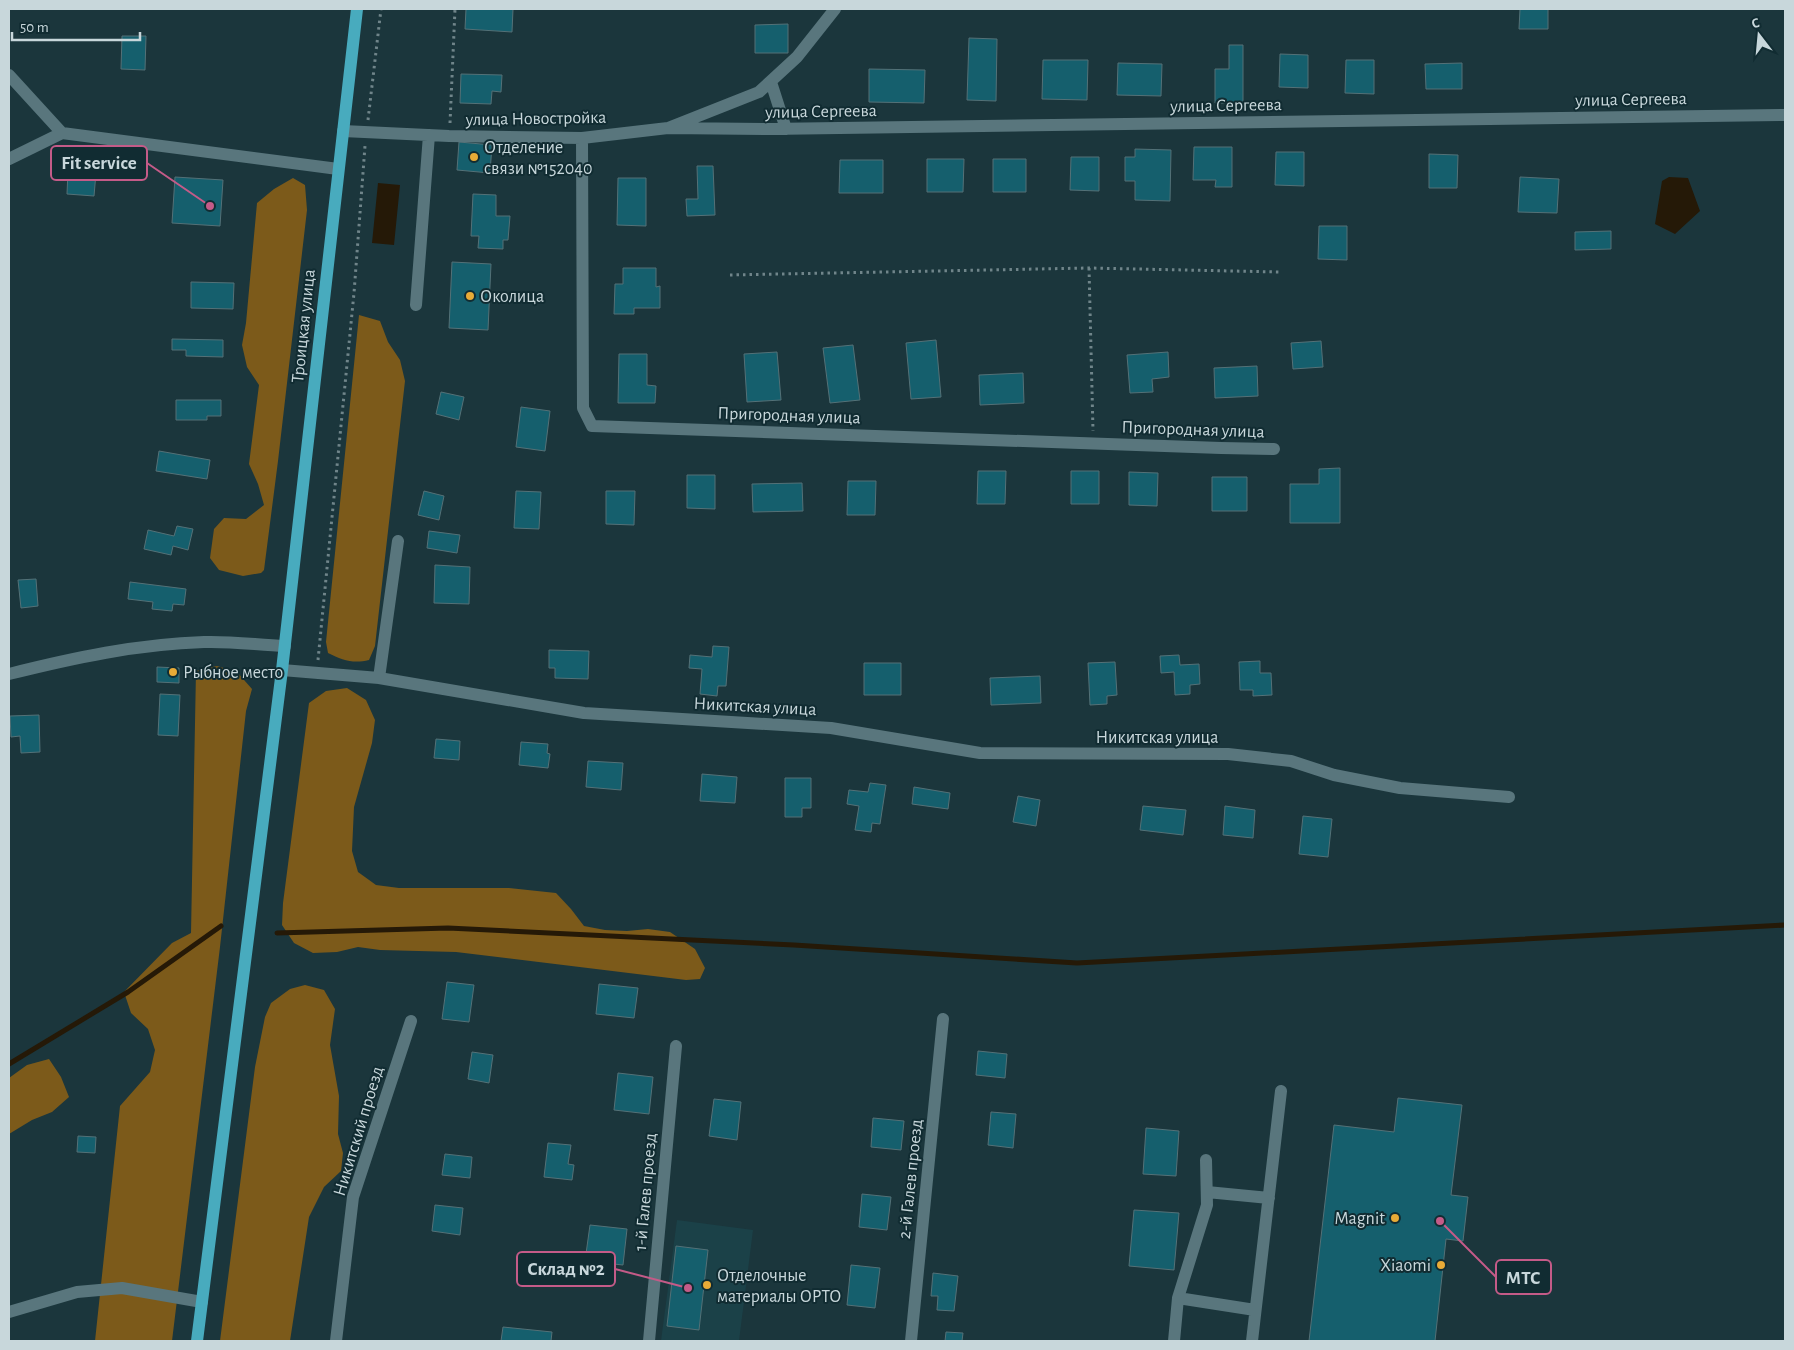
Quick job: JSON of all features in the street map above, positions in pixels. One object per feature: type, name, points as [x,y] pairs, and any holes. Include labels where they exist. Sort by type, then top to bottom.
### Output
[{"type":"main road","name":"Троицкая улица","points":[[197,1341],[285,646],[357,9]]},
{"type":"street","points":[[816,32],[824,9]]},
{"type":"street","name":"улица Новостройка","points":[[343,131],[449,136],[582,138],[668,128],[759,92],[797,57],[834,9]]},
{"type":"street","points":[[9,75],[62,133]]},
{"type":"street","points":[[771,82],[786,129]]},
{"type":"street","name":"улица Сергеева","points":[[668,128],[786,129],[1785,114]]},
{"type":"street","points":[[9,159],[62,133],[338,169]]},
{"type":"street","points":[[416,305],[429,135]]},
{"type":"street","name":"Пригородная улица","points":[[582,138],[583,408],[592,426],[1274,449]]},
{"type":"street","points":[[379,678],[398,541]]},
{"type":"street","points":[[9,674],[75,658],[136,648],[205,642],[285,646]]},
{"type":"street","name":"Никитская улица","points":[[282,670],[379,678],[584,713],[831,728],[980,754],[1228,754],[1291,761],[1334,775],[1400,788],[1510,797]]},
{"type":"street","name":"2-й Галев проезд","points":[[912,1341],[943,1019]]},
{"type":"street","name":"Никитский проезд","points":[[336,1341],[353,1197],[411,1022]]},
{"type":"street","name":"1-й Галев проезд","points":[[649,1341],[676,1046]]},
{"type":"street","points":[[1252,1341],[1281,1091]]},
{"type":"street","points":[[1174,1341],[1178,1298],[1207,1205],[1206,1160]]},
{"type":"street","points":[[1207,1192],[1269,1198]]},
{"type":"street","points":[[9,1312],[77,1292],[122,1288],[202,1302]]},
{"type":"street","points":[[1178,1298],[1255,1310]]},
{"type":"path","points":[[316,673],[380,9]]},
{"type":"path","points":[[449,136],[456,9]]},
{"type":"path","points":[[1089,268],[1093,444]]},
{"type":"path","points":[[730,275],[1089,268],[1280,272]]},
{"type":"shaded area","points":[[1669,177],[1688,178],[1700,211],[1675,234],[1655,224],[1662,181]]},
{"type":"shaded area","points":[[293,178],[305,185],[307,210],[278,461],[264,570],[261,573],[243,576],[219,570],[210,558],[214,529],[224,518],[246,519],[264,505],[258,484],[249,464],[259,385],[247,367],[242,345],[246,323],[257,203],[274,189]]},
{"type":"shaded area","points":[[378,183],[400,185],[394,245],[372,243]]},
{"type":"shaded area","points":[[359,315],[380,321],[388,342],[400,360],[405,381],[375,646],[369,660],[358,662],[328,653],[326,642]]},
{"type":"shaded area","points":[[217,666],[237,672],[252,689],[246,711],[220,947],[172,1341],[95,1341],[120,1106],[150,1072],[155,1050],[148,1029],[131,1013],[124,992],[172,943],[191,933],[196,671]]},
{"type":"shaded area","points":[[347,688],[366,700],[375,720],[372,743],[354,807],[352,851],[358,872],[376,885],[399,888],[509,888],[556,893],[584,926],[605,930],[627,931],[648,929],[670,932],[695,949],[705,968],[700,979],[686,980],[456,952],[380,950],[358,947],[337,952],[313,953],[294,943],[282,925],[283,903],[309,703],[326,691]]},
{"type":"shaded area","points":[[305,985],[324,990],[335,1009],[330,1045],[339,1096],[338,1134],[343,1153],[341,1171],[324,1187],[309,1217],[290,1341],[220,1341],[255,1067],[265,1017],[271,1003],[290,989]]},
{"type":"shaded area","points":[[49,1059],[61,1077],[69,1097],[52,1112],[32,1120],[9,1134],[9,1078],[27,1065]]},
{"type":"shaded area","name":"Отделочные материалы ОРТО","points":[[677,1220],[753,1230],[739,1341],[661,1341]]},
{"type":"building","points":[[466,9],[513,9],[512,32],[465,29]]},
{"type":"building","points":[[1520,9],[1548,9],[1548,29],[1519,29]]},
{"type":"building","points":[[788,24],[788,53],[755,53],[755,25]]},
{"type":"building","points":[[122,36],[146,36],[145,70],[121,69]]},
{"type":"building","points":[[969,38],[997,39],[996,101],[967,100]]},
{"type":"building","points":[[1229,45],[1243,45],[1243,103],[1215,103],[1215,69],[1229,69]]},
{"type":"building","points":[[1280,54],[1308,55],[1308,88],[1279,87]]},
{"type":"building","points":[[1043,60],[1088,60],[1087,100],[1042,99]]},
{"type":"building","points":[[1346,60],[1374,60],[1374,94],[1345,93]]},
{"type":"building","points":[[1118,63],[1162,64],[1161,96],[1117,95]]},
{"type":"building","points":[[1462,63],[1462,89],[1426,89],[1425,64]]},
{"type":"building","points":[[869,69],[925,70],[924,103],[869,102]]},
{"type":"building","points":[[461,74],[502,75],[501,92],[492,91],[491,104],[460,103]]},
{"type":"building","name":"Отделение связи №152040","points":[[459,142],[492,145],[490,173],[457,170]]},
{"type":"building","points":[[1194,147],[1232,147],[1232,187],[1215,187],[1216,180],[1193,180]]},
{"type":"building","points":[[1135,149],[1171,150],[1170,201],[1135,200],[1135,181],[1125,181],[1125,157],[1135,157]]},
{"type":"building","points":[[1276,152],[1304,152],[1304,186],[1275,185]]},
{"type":"building","points":[[1429,154],[1458,155],[1457,188],[1429,188]]},
{"type":"building","points":[[1071,157],[1099,157],[1099,191],[1070,190]]},
{"type":"building","points":[[927,159],[964,159],[963,192],[927,192]]},
{"type":"building","points":[[993,159],[1026,159],[1026,192],[993,192]]},
{"type":"building","points":[[840,160],[883,160],[883,193],[839,193]]},
{"type":"building","points":[[697,166],[713,166],[715,215],[687,216],[686,199],[698,199]]},
{"type":"building","points":[[68,171],[96,173],[94,196],[67,194]]},
{"type":"building","points":[[175,177],[223,180],[220,226],[172,223]]},
{"type":"building","points":[[1520,177],[1559,179],[1557,213],[1518,212]]},
{"type":"building","points":[[618,178],[646,178],[646,226],[617,225]]},
{"type":"building","points":[[473,194],[496,195],[496,216],[510,216],[508,240],[503,240],[503,249],[478,248],[479,236],[471,236]]},
{"type":"building","points":[[1319,226],[1347,226],[1347,260],[1318,259]]},
{"type":"building","points":[[1611,231],[1611,249],[1575,250],[1575,232]]},
{"type":"building","name":"Околица","points":[[452,262],[491,264],[488,330],[449,328]]},
{"type":"building","points":[[623,268],[656,268],[656,287],[660,286],[660,308],[634,308],[634,314],[614,314],[615,284],[623,284]]},
{"type":"building","points":[[191,282],[234,283],[233,309],[191,308]]},
{"type":"building","points":[[172,339],[223,340],[223,357],[186,356],[186,350],[172,350]]},
{"type":"building","points":[[936,340],[941,397],[911,399],[906,343]]},
{"type":"building","points":[[1321,341],[1323,367],[1293,369],[1291,343]]},
{"type":"building","points":[[853,345],[860,400],[830,403],[823,348]]},
{"type":"building","points":[[777,352],[781,400],[747,402],[744,354]]},
{"type":"building","points":[[1168,352],[1169,377],[1152,379],[1153,392],[1130,393],[1127,355]]},
{"type":"building","points":[[619,354],[647,354],[647,385],[656,386],[655,403],[618,403]]},
{"type":"building","points":[[1257,366],[1258,396],[1215,398],[1214,368]]},
{"type":"building","points":[[1023,373],[1024,403],[980,405],[979,375]]},
{"type":"building","points":[[441,392],[464,397],[459,420],[436,414]]},
{"type":"building","points":[[176,400],[221,400],[221,416],[207,416],[207,420],[176,420]]},
{"type":"building","points":[[521,407],[550,411],[545,451],[516,447]]},
{"type":"building","points":[[159,451],[210,460],[207,479],[156,471]]},
{"type":"building","points":[[1340,468],[1340,523],[1290,523],[1290,484],[1319,484],[1319,469]]},
{"type":"building","points":[[978,471],[1006,471],[1005,504],[977,504]]},
{"type":"building","points":[[1071,471],[1099,471],[1099,504],[1071,504]]},
{"type":"building","points":[[1129,472],[1158,473],[1157,506],[1129,505]]},
{"type":"building","points":[[687,475],[715,475],[715,509],[687,508]]},
{"type":"building","points":[[1212,477],[1247,477],[1247,511],[1212,511]]},
{"type":"building","points":[[848,481],[876,481],[875,515],[847,515]]},
{"type":"building","points":[[802,483],[803,511],[753,512],[752,484]]},
{"type":"building","points":[[424,491],[444,496],[439,520],[418,515]]},
{"type":"building","points":[[516,491],[541,492],[539,529],[514,528]]},
{"type":"building","points":[[606,491],[635,491],[634,525],[606,524]]},
{"type":"building","points":[[177,526],[193,529],[188,550],[173,546],[171,555],[144,549],[148,530],[174,536]]},
{"type":"building","points":[[429,531],[460,535],[457,553],[427,548]]},
{"type":"building","points":[[435,565],[470,567],[469,604],[434,603]]},
{"type":"building","points":[[36,579],[38,606],[21,608],[18,580]]},
{"type":"building","points":[[130,582],[186,589],[184,605],[173,604],[172,611],[152,609],[153,602],[128,599]]},
{"type":"building","points":[[713,646],[729,647],[726,686],[718,686],[717,696],[700,694],[702,669],[689,668],[690,655],[712,657]]},
{"type":"building","points":[[549,650],[589,651],[588,679],[555,678],[555,668],[549,668]]},
{"type":"building","points":[[1179,655],[1180,665],[1199,664],[1200,684],[1190,685],[1190,694],[1175,695],[1174,672],[1161,673],[1160,656]]},
{"type":"building","points":[[1260,661],[1260,673],[1271,673],[1272,695],[1253,696],[1253,690],[1240,690],[1239,662]]},
{"type":"building","points":[[1115,662],[1117,695],[1107,696],[1107,704],[1090,705],[1088,663]]},
{"type":"building","points":[[864,663],[901,663],[901,695],[864,695]]},
{"type":"building","points":[[157,667],[179,668],[179,683],[157,682]]},
{"type":"building","points":[[1040,676],[1041,703],[991,705],[990,678]]},
{"type":"building","points":[[160,694],[180,695],[178,736],[158,735]]},
{"type":"building","points":[[39,715],[40,752],[21,753],[20,736],[11,737],[10,716]]},
{"type":"building","points":[[436,739],[460,741],[459,760],[434,758]]},
{"type":"building","points":[[521,742],[548,744],[547,753],[550,754],[548,768],[519,765]]},
{"type":"building","points":[[588,761],[623,763],[621,790],[586,787]]},
{"type":"building","points":[[702,774],[737,777],[735,803],[700,801]]},
{"type":"building","points":[[785,778],[811,778],[811,808],[802,808],[802,817],[785,817]]},
{"type":"building","points":[[870,783],[886,785],[880,824],[872,823],[871,832],[855,830],[859,806],[847,804],[849,790],[868,792]]},
{"type":"building","points":[[914,787],[950,793],[948,809],[912,804]]},
{"type":"building","points":[[1018,796],[1040,800],[1036,826],[1013,822]]},
{"type":"building","points":[[1143,806],[1186,810],[1183,835],[1140,830]]},
{"type":"building","points":[[1225,806],[1255,810],[1253,838],[1223,835]]},
{"type":"building","points":[[1303,816],[1332,819],[1328,857],[1299,854]]},
{"type":"building","points":[[447,982],[474,985],[469,1022],[442,1019]]},
{"type":"building","points":[[599,984],[638,988],[634,1018],[596,1014]]},
{"type":"building","points":[[978,1051],[1007,1054],[1005,1078],[976,1075]]},
{"type":"building","points":[[472,1052],[493,1055],[489,1083],[468,1079]]},
{"type":"building","points":[[618,1073],[653,1077],[649,1114],[614,1110]]},
{"type":"building","name":"Magnit","points":[[1398,1098],[1462,1105],[1451,1195],[1468,1197],[1463,1241],[1446,1239],[1435,1341],[1309,1341],[1334,1125],[1394,1132]]},
{"type":"building","points":[[714,1099],[741,1102],[737,1140],[709,1136]]},
{"type":"building","points":[[991,1112],[1016,1114],[1013,1148],[988,1145]]},
{"type":"building","points":[[873,1118],[904,1121],[901,1150],[871,1147]]},
{"type":"building","points":[[1146,1128],[1179,1131],[1176,1176],[1143,1174]]},
{"type":"building","points":[[78,1136],[96,1137],[95,1153],[77,1152]]},
{"type":"building","points":[[548,1143],[571,1145],[568,1164],[574,1165],[572,1180],[544,1177]]},
{"type":"building","points":[[445,1154],[472,1157],[470,1178],[442,1175]]},
{"type":"building","points":[[862,1194],[891,1197],[887,1230],[859,1227]]},
{"type":"building","points":[[435,1205],[463,1208],[460,1235],[432,1231]]},
{"type":"building","points":[[1134,1210],[1179,1213],[1174,1270],[1129,1266]]},
{"type":"building","points":[[590,1225],[627,1229],[623,1265],[585,1261]]},
{"type":"building","points":[[676,1246],[708,1250],[699,1330],[667,1326]]},
{"type":"building","points":[[851,1265],[880,1268],[875,1308],[847,1305]]},
{"type":"building","points":[[933,1273],[958,1276],[954,1311],[937,1310],[938,1296],[931,1296]]},
{"type":"building","points":[[503,1327],[552,1332],[551,1341],[501,1341]]},
{"type":"building","points":[[946,1332],[963,1333],[962,1341],[945,1341]]},
{"type":"waterway","points":[[277,933],[448,928],[794,945],[1077,963],[1785,925]]},
{"type":"waterway","points":[[9,1064],[128,992],[221,926]]},
{"type":"place","name":"Отделение связи №152040","points":[[474,157]]},
{"type":"place","name":"Fit service","points":[[210,206]]},
{"type":"place","name":"Околица","points":[[470,296]]},
{"type":"place","name":"Рыбное место","points":[[173,672]]},
{"type":"place","name":"Magnit","points":[[1395,1218]]},
{"type":"place","name":"МТС","points":[[1440,1221]]},
{"type":"place","name":"Xiaomi","points":[[1441,1265]]},
{"type":"place","name":"Отделочные материалы ОРТО","points":[[707,1285]]},
{"type":"place","name":"Склад №2","points":[[688,1288]]}]
